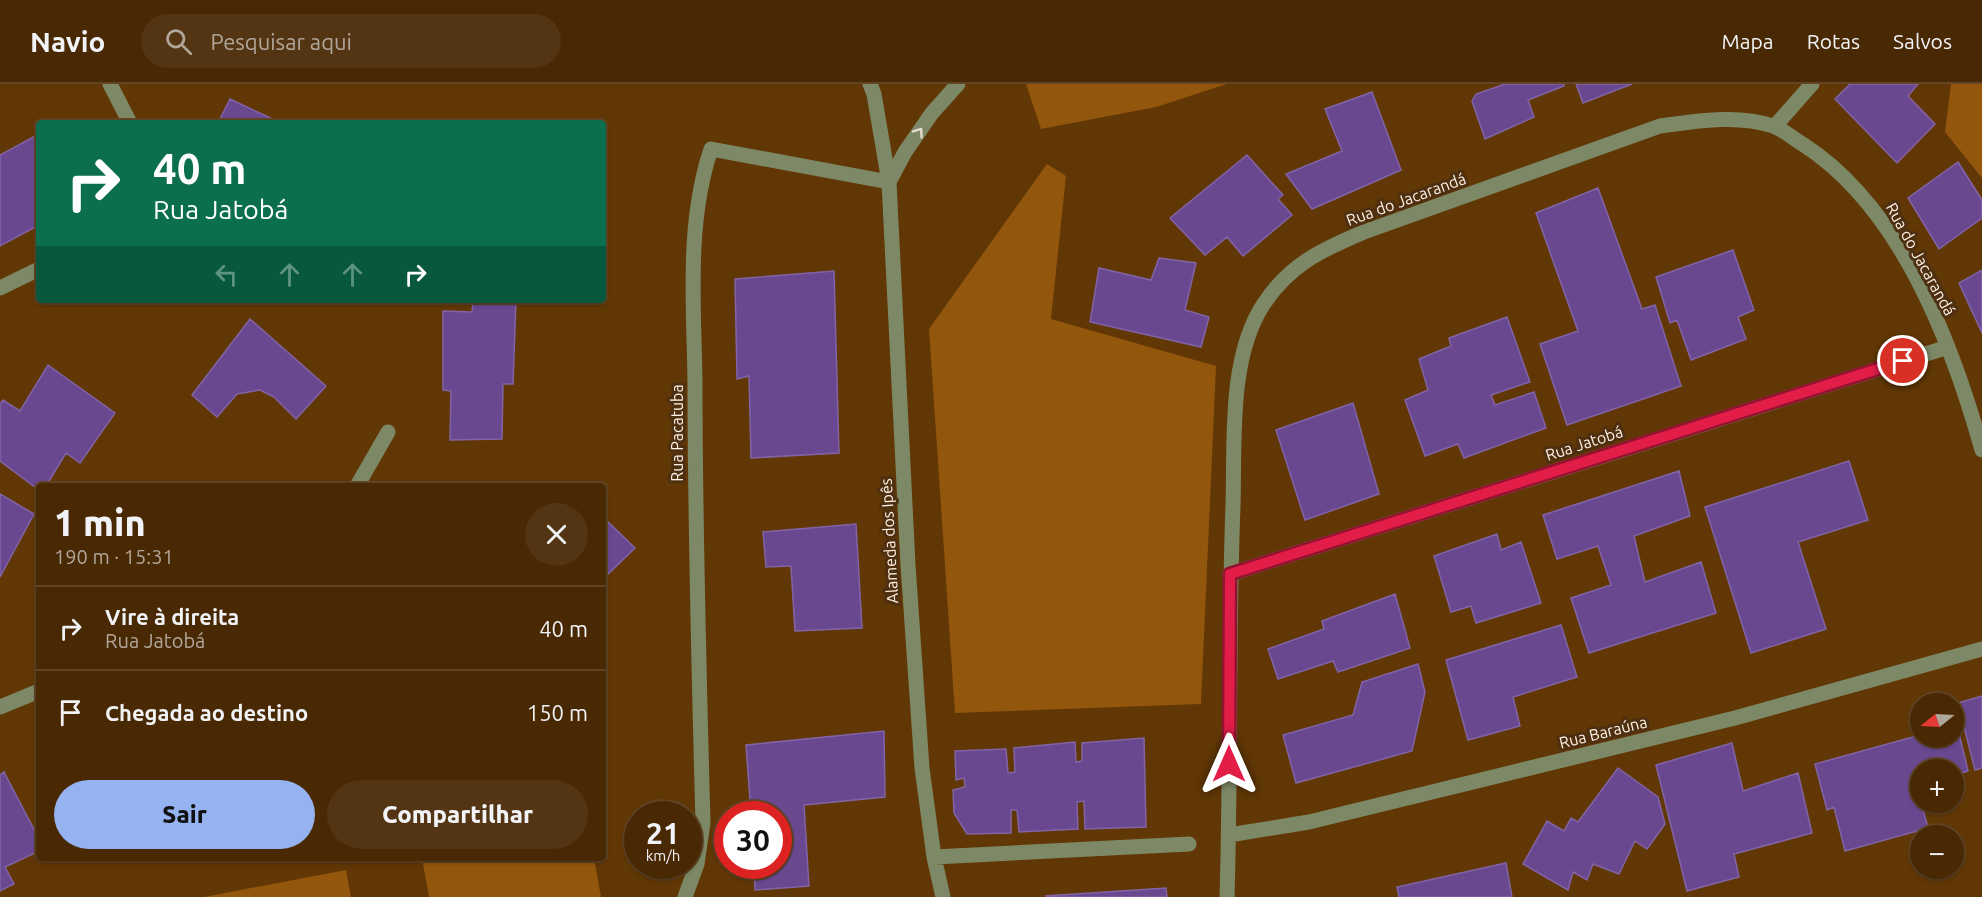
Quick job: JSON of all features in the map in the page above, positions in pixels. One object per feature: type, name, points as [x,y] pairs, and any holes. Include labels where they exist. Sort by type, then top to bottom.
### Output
[{"type":"street","points":[[110,84],[128,120]]},
{"type":"street","name":"Alameda dos Ipês","points":[[870,84],[880,124],[889,182],[908,564],[922,768],[934,857],[943,897]]},
{"type":"street","name":"Alameda dos Ipês","points":[[889,182],[904,152],[932,113],[958,84]]},
{"type":"street","points":[[1774,126],[1812,84]]},
{"type":"street","name":"Rua do Jacarandá","points":[[1227,897],[1230,574],[1236,409],[1242,354],[1262,307],[1288,273],[1319,251],[1364,232],[1660,126],[1742,120],[1774,126],[1816,153],[1851,183],[1879,217],[1917,283],[1948,347],[1982,450]]},
{"type":"street","name":"Rua Pacatuba","points":[[685,897],[697,864],[703,823],[694,285],[695,210],[701,178],[711,149],[889,182]]},
{"type":"street","points":[[0,288],[36,270]]},
{"type":"street","name":"Rua Jatobá","points":[[1230,574],[1948,347]]},
{"type":"street","points":[[359,483],[388,432]]},
{"type":"street","name":"Rua Baraúna","points":[[1229,835],[1310,822],[1712,723],[1982,648]]},
{"type":"street","points":[[0,707],[36,692]]},
{"type":"street","points":[[934,857],[1189,844]]},
{"type":"shaded area","points":[[1026,84],[1227,84],[1156,107],[1041,129]]},
{"type":"shaded area","points":[[1951,84],[1982,84],[1982,178],[1945,132]]},
{"type":"shaded area","points":[[1047,164],[1066,176],[1051,319],[1216,366],[1201,704],[955,713],[929,329]]},
{"type":"shaded area","points":[[423,861],[595,861],[601,897],[429,897]]},
{"type":"shaded area","points":[[346,870],[351,897],[204,897]]},
{"type":"building","points":[[1505,84],[1564,84],[1564,86],[1528,100],[1534,117],[1485,139],[1472,101],[1476,94]]},
{"type":"building","points":[[1576,84],[1632,84],[1583,103]]},
{"type":"building","points":[[1850,84],[1918,84],[1908,96],[1935,124],[1897,163],[1835,99]]},
{"type":"building","points":[[1372,92],[1401,170],[1312,209],[1286,174],[1342,151],[1325,109]]},
{"type":"building","points":[[230,99],[275,120],[220,120]]},
{"type":"building","points":[[36,136],[36,227],[0,246],[0,155]]},
{"type":"building","points":[[1247,155],[1283,195],[1278,199],[1292,215],[1243,256],[1227,237],[1205,255],[1170,218]]},
{"type":"building","points":[[1958,162],[1982,200],[1982,218],[1939,249],[1908,198]]},
{"type":"building","points":[[1598,188],[1642,309],[1655,305],[1681,386],[1567,425],[1540,344],[1578,331],[1536,213]]},
{"type":"building","points":[[1733,250],[1754,310],[1738,317],[1746,339],[1691,360],[1677,320],[1670,323],[1656,277]]},
{"type":"building","points":[[1159,258],[1196,263],[1185,310],[1209,317],[1201,347],[1090,322],[1099,268],[1151,280]]},
{"type":"building","points":[[1982,270],[1982,333],[1959,283]]},
{"type":"building","points":[[834,271],[839,453],[751,458],[749,376],[737,379],[735,279]]},
{"type":"building","points":[[473,303],[516,303],[513,384],[503,384],[502,439],[450,440],[451,391],[443,390],[443,311],[472,312]]},
{"type":"building","points":[[1507,317],[1530,382],[1491,395],[1495,405],[1534,392],[1546,428],[1464,458],[1458,444],[1425,456],[1405,400],[1428,390],[1419,359],[1451,346],[1449,338]]},
{"type":"building","points":[[250,319],[326,386],[296,419],[274,397],[260,390],[237,394],[217,417],[192,395]]},
{"type":"building","points":[[48,365],[115,413],[80,463],[66,453],[48,483],[36,483],[36,488],[0,461],[0,404],[3,400],[20,411]]},
{"type":"building","points":[[1353,403],[1379,494],[1305,520],[1276,430]]},
{"type":"building","points":[[1849,461],[1868,520],[1798,542],[1826,629],[1751,653],[1705,507]]},
{"type":"building","points":[[1679,471],[1690,516],[1634,536],[1645,582],[1701,562],[1716,613],[1589,653],[1571,598],[1611,585],[1598,546],[1557,559],[1543,515]]},
{"type":"building","points":[[0,494],[34,514],[0,577]]},
{"type":"building","points":[[606,520],[635,548],[606,576]]},
{"type":"building","points":[[856,524],[862,628],[795,631],[791,566],[766,567],[763,532]]},
{"type":"building","points":[[1497,534],[1501,550],[1521,542],[1541,603],[1476,623],[1471,606],[1451,612],[1434,556]]},
{"type":"building","points":[[1395,594],[1410,648],[1338,672],[1333,661],[1278,679],[1268,649],[1324,629],[1322,621]]},
{"type":"building","points":[[1561,625],[1577,677],[1513,697],[1520,726],[1468,740],[1446,660]]},
{"type":"building","points":[[1418,664],[1425,692],[1412,751],[1296,783],[1283,735],[1353,715],[1362,682]]},
{"type":"building","points":[[1982,696],[1982,768],[1975,770],[1964,727],[1964,701]]},
{"type":"building","points":[[884,731],[885,797],[804,805],[809,886],[755,890],[755,879],[792,879],[792,801],[750,801],[746,745]]},
{"type":"building","points":[[1144,738],[1146,827],[1085,829],[1084,801],[1077,802],[1078,829],[1019,832],[1017,810],[1011,810],[1011,833],[967,834],[954,813],[953,790],[965,787],[964,778],[956,780],[955,751],[1006,749],[1008,773],[1015,772],[1014,748],[1075,742],[1076,762],[1082,761],[1082,743]]},
{"type":"building","points":[[1910,738],[1910,747],[1962,747],[1968,771],[1964,772],[1964,759],[1910,759],[1910,813],[1924,813],[1927,825],[1910,825],[1910,833],[1845,851],[1834,807],[1827,810],[1815,764]]},
{"type":"building","points":[[1732,743],[1743,791],[1798,773],[1812,833],[1734,854],[1739,877],[1687,891],[1656,765]]},
{"type":"building","points":[[1618,768],[1658,797],[1665,824],[1647,849],[1635,841],[1619,874],[1593,864],[1587,880],[1573,872],[1568,890],[1523,864],[1547,821],[1564,831],[1571,818],[1578,822]]},
{"type":"building","points":[[4,772],[36,833],[36,852],[5,867],[14,884],[0,891],[0,775]]},
{"type":"building","points":[[1506,863],[1512,897],[1399,897],[1397,887]]},
{"type":"building","points":[[1166,888],[1167,897],[1046,896]]},
{"type":"route","points":[[1229,764],[1230,574],[1903,361]]}]
